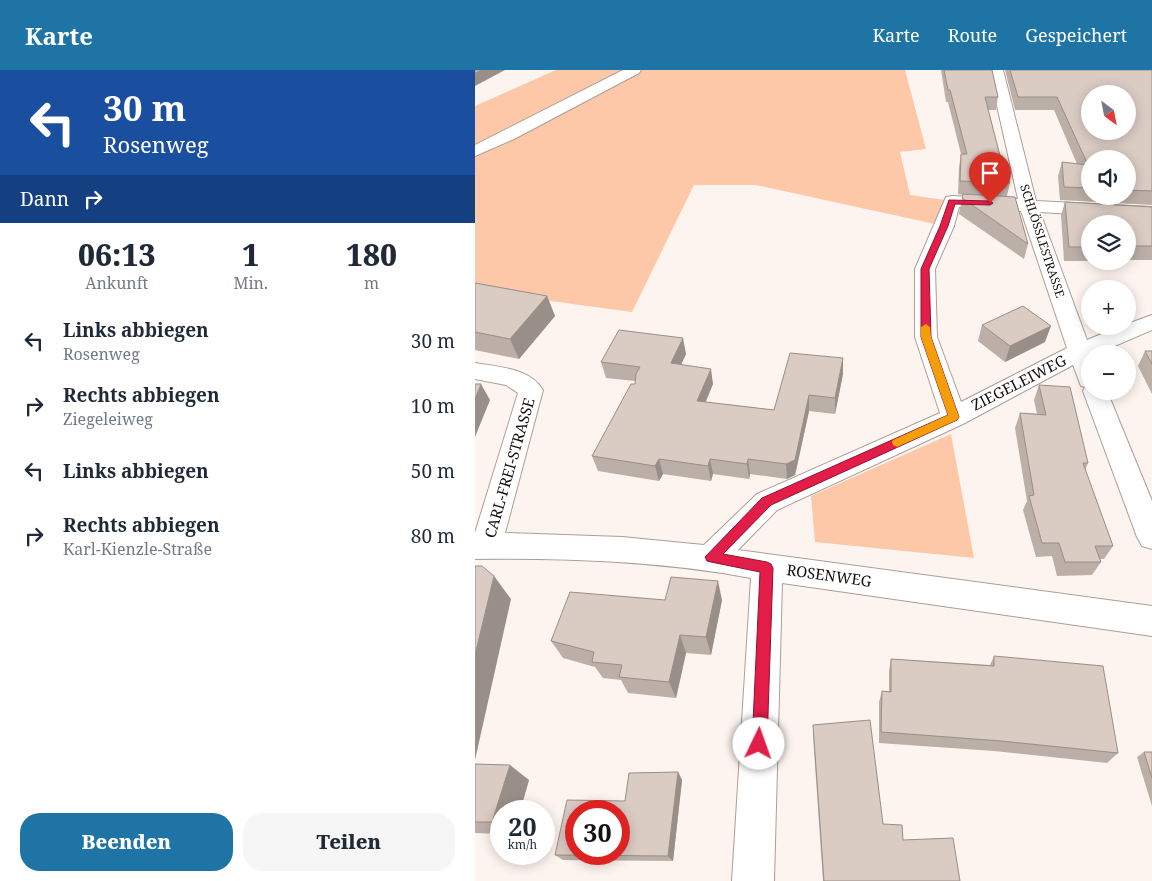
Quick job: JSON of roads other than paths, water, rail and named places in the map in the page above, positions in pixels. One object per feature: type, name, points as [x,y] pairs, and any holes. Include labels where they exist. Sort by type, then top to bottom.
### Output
[{"type":"street","points":[[475,151],[508,136],[634,70]]},
{"type":"street","name":"SCHLÖSSLESTRASSE","points":[[996,70],[1028,205],[1081,357]]},
{"type":"street","points":[[954,417],[926,337],[925,269],[944,226],[952,201],[1152,213]]},
{"type":"street","name":"ZIEGELEIWEG","points":[[711,557],[767,502],[954,417],[1079,352],[1152,322]]},
{"type":"street","name":"CARL-FREI-STRASSE","points":[[475,370],[513,378],[531,390],[481,546]]},
{"type":"street","points":[[1099,400],[1152,537]]},
{"type":"street","name":"ROSENWEG","points":[[481,546],[537,545],[711,557],[767,568],[1152,621]]},
{"type":"street","points":[[753,881],[767,568]]}]
